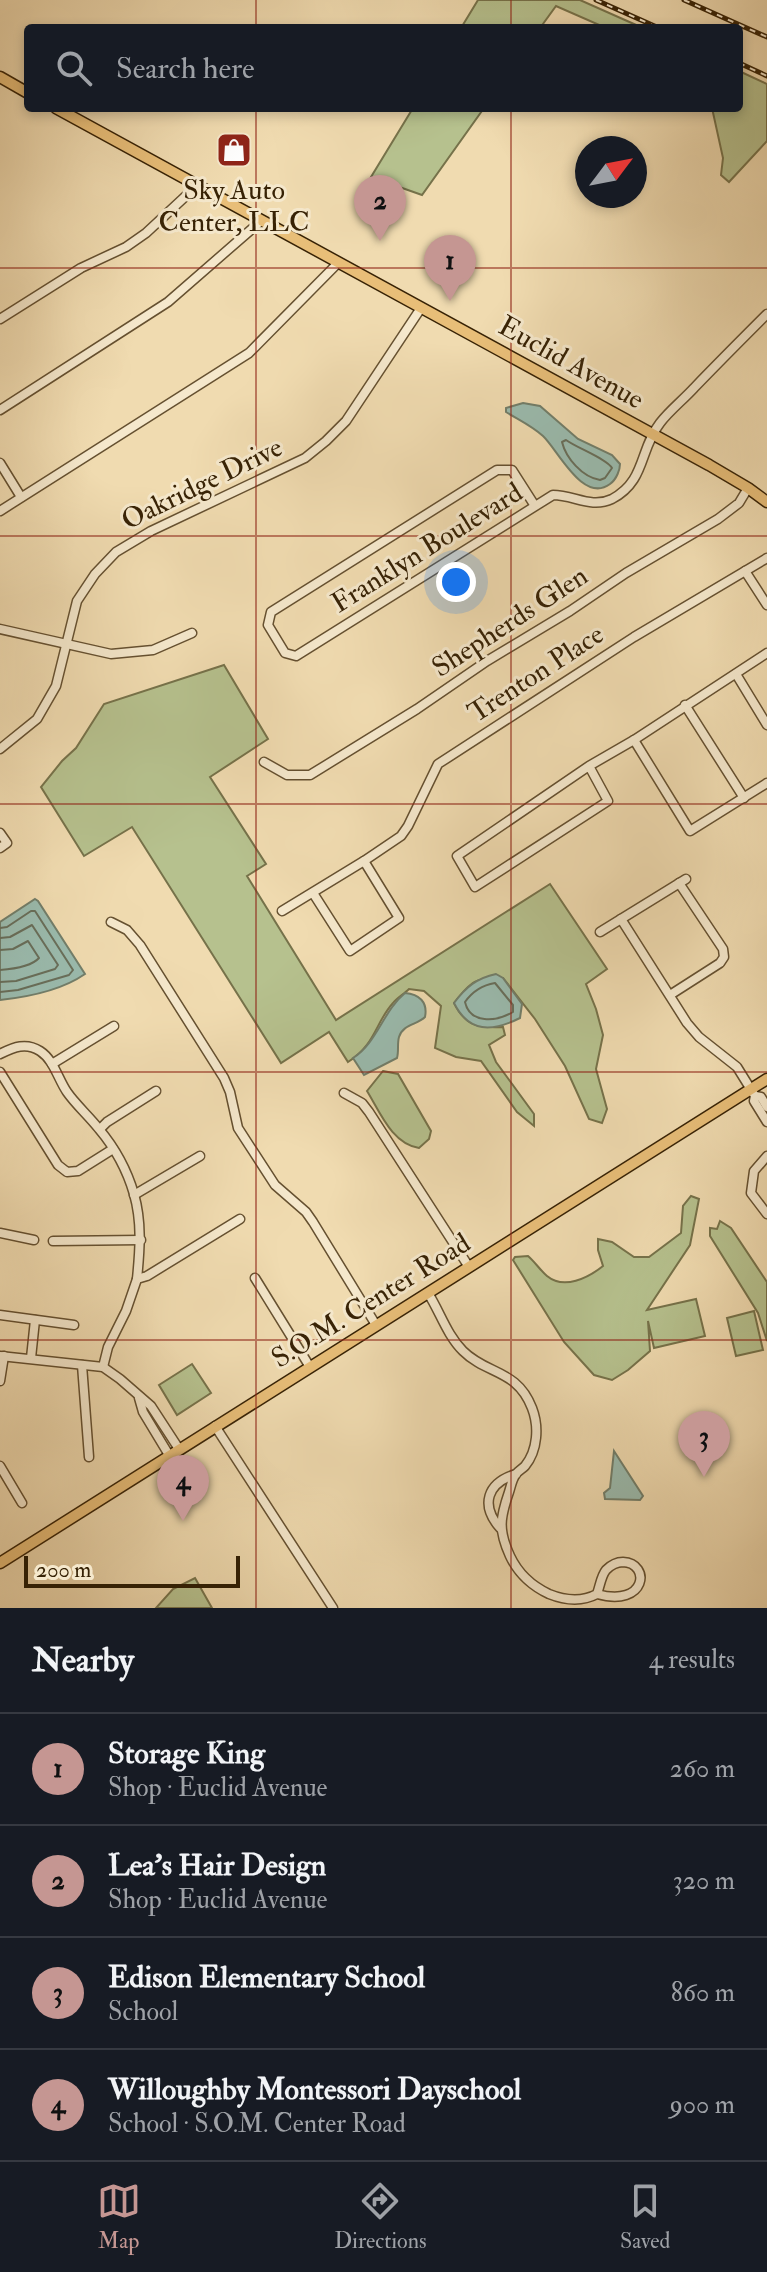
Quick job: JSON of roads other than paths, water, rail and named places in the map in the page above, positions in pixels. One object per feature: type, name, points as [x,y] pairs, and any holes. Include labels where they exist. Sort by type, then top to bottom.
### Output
[{"type":"main road","points":[[2,82],[24,91]]},
{"type":"main road","name":"Euclid Avenue","points":[[63,112],[653,434],[767,502]]},
{"type":"main road","name":"S.O.M. Center Road","points":[[0,1563],[753,1092],[767,1079]]},
{"type":"street","points":[[0,319],[81,268],[126,247],[189,193],[193,184]]},
{"type":"street","points":[[0,410],[168,302],[261,221]]},
{"type":"street","points":[[0,511],[249,353],[338,263]]},
{"type":"street","name":"Oakridge Drive","points":[[0,749],[37,719],[56,686],[77,601],[95,574],[116,552],[151,531],[305,458],[346,421],[421,308]]},
{"type":"street","points":[[653,434],[660,423],[767,314]]},
{"type":"street","name":"Franklyn Boulevard","points":[[535,506],[512,470],[497,470],[271,612],[268,625],[285,653],[296,656],[553,495],[565,495],[591,504],[619,495],[638,474],[653,434]]},
{"type":"street","points":[[0,463],[21,497]]},
{"type":"street","name":"Shepherds Glen","points":[[264,762],[287,775],[308,776],[626,573],[728,512],[739,503],[748,488]]},
{"type":"street","name":"Trenton Place","points":[[282,911],[401,836],[438,764],[634,637],[767,558]]},
{"type":"street","points":[[745,571],[767,605]]},
{"type":"street","points":[[0,629],[111,654],[153,650],[192,633]]},
{"type":"street","points":[[589,766],[608,801],[475,887],[457,856],[589,766],[767,653]]},
{"type":"street","points":[[736,674],[767,725]]},
{"type":"street","points":[[685,705],[744,798]]},
{"type":"street","points":[[634,740],[690,831],[767,783]]},
{"type":"street","points":[[0,833],[7,843],[0,848]]},
{"type":"street","points":[[313,893],[350,951],[399,918],[364,861]]},
{"type":"street","points":[[600,932],[683,881],[723,949],[724,957],[720,963],[670,995]]},
{"type":"street","points":[[621,919],[687,1023],[699,1037],[737,1067],[767,1107]]},
{"type":"street","points":[[111,922],[127,930],[140,945],[224,1078],[238,1128],[275,1185],[306,1212],[376,1325]]},
{"type":"street","points":[[52,1064],[114,1026]]},
{"type":"street","points":[[0,1054],[15,1046],[28,1046],[42,1052],[67,1093],[100,1129],[126,1170],[139,1216],[141,1240],[137,1279],[126,1311],[108,1347],[103,1367]]},
{"type":"street","points":[[0,1072],[58,1165],[67,1172],[78,1171],[113,1149]]},
{"type":"street","points":[[100,1129],[156,1091]]},
{"type":"street","points":[[753,1092],[754,1101],[767,1122]]},
{"type":"street","points":[[344,1093],[362,1103],[369,1112],[469,1267]]},
{"type":"street","points":[[134,1195],[200,1156]]},
{"type":"street","points":[[767,1156],[751,1177],[751,1193],[767,1214]]},
{"type":"street","points":[[137,1279],[147,1276],[240,1219]]},
{"type":"street","points":[[0,1233],[34,1240]]},
{"type":"street","points":[[53,1241],[141,1240]]},
{"type":"street","points":[[255,1278],[310,1367]]},
{"type":"street","points":[[428,1293],[451,1336],[464,1352],[480,1364],[506,1375],[519,1386],[528,1399],[535,1420],[536,1440],[527,1462],[516,1474],[505,1502],[500,1528]]},
{"type":"street","points":[[0,1315],[74,1325]]},
{"type":"street","points":[[31,1358],[35,1320]]},
{"type":"street","points":[[0,1381],[2,1356],[103,1367],[151,1406],[174,1452]]},
{"type":"street","points":[[82,1365],[89,1457]]},
{"type":"street","points":[[215,1426],[333,1608]]},
{"type":"street","points":[[0,1466],[22,1503]]},
{"type":"street","points":[[516,1474],[493,1488],[489,1498],[491,1514],[515,1565],[535,1586],[571,1599],[597,1594],[618,1599],[631,1597],[639,1588],[639,1573],[627,1562],[611,1565],[597,1594]]},
{"type":"water","points":[[523,403],[540,406],[578,439],[612,455],[620,464],[612,482],[600,488],[590,487],[581,481],[543,436],[506,412],[506,408]]},
{"type":"water","points":[[35,899],[85,974],[44,992],[0,1000],[0,922]]},
{"type":"water","points":[[496,974],[503,978],[522,1004],[520,1018],[500,1026],[474,1025],[454,1003],[472,984]]},
{"type":"water","points":[[405,993],[421,1000],[425,1017],[401,1033],[397,1058],[364,1075],[353,1058],[368,1044]]},
{"type":"water","points":[[614,1451],[643,1496],[640,1500],[605,1499],[604,1493],[610,1488]]},
{"type":"railway","points":[[596,0],[650,24]]},
{"type":"railway","points":[[684,0],[738,24]]},
{"type":"railway","points":[[743,26],[767,37]]},
{"type":"railway","points":[[743,65],[767,76]]},
{"type":"place","name":"Sky Auto Center, LLC","points":[[234,150]]},
{"type":"place","name":"Lea's Hair Design","points":[[380,241]]},
{"type":"place","name":"Storage King","points":[[450,301]]},
{"type":"place","name":"Edison Elementary School","points":[[704,1477]]},
{"type":"place","name":"Willoughby Montessori Dayschool","points":[[183,1521]]}]
